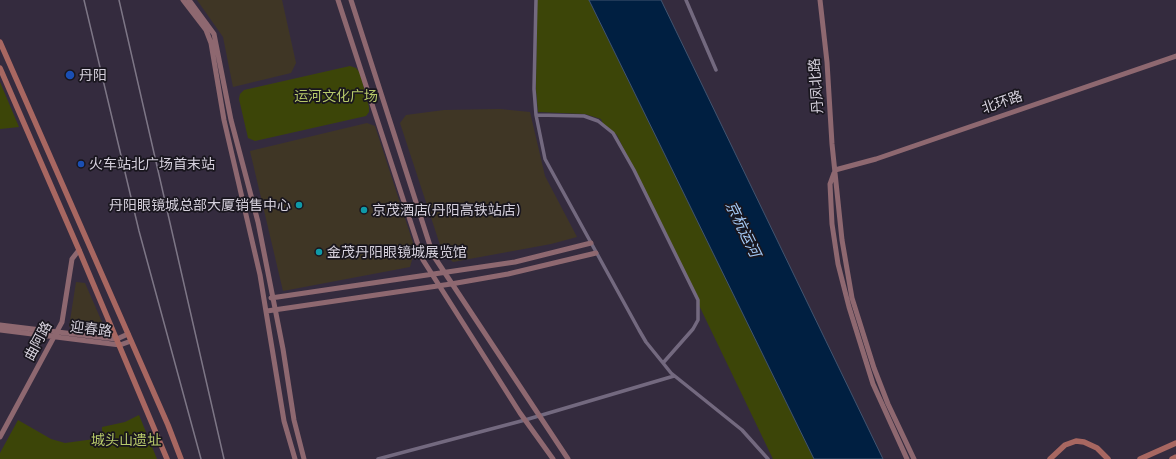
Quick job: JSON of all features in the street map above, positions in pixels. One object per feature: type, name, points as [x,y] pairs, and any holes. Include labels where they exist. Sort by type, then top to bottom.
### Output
[{"type":"main road","points":[[0,42],[181,459]]},
{"type":"main road","points":[[0,68],[80,250],[167,459]]},
{"type":"main road","points":[[1050,459],[1065,445],[1076,441],[1084,442],[1097,448],[1108,459]]},
{"type":"main road","points":[[1140,459],[1176,443]]},
{"type":"main road","points":[[1097,448],[1103,459]]},
{"type":"main road","points":[[1172,459],[1176,457]]},
{"type":"street","points":[[183,0],[206,30],[210,43],[224,120],[265,299],[284,422],[295,459]]},
{"type":"street","points":[[189,0],[214,34],[232,120],[258,222],[294,420],[304,459]]},
{"type":"street","points":[[338,0],[423,260],[525,420],[553,459]]},
{"type":"street","points":[[351,0],[433,255],[568,459]]},
{"type":"street","points":[[536,0],[534,89],[536,115],[545,160],[646,342],[674,376],[731,420],[754,442],[768,459]]},
{"type":"street","points":[[686,0],[716,70]]},
{"type":"street","name":"丹凤北路","points":[[820,0],[827,62],[842,240],[852,298],[874,368],[888,404],[914,459]]},
{"type":"street","name":"北环路","points":[[835,170],[876,159],[1125,72],[1176,56]]},
{"type":"street","points":[[536,115],[584,116],[598,120],[613,133],[627,157],[698,300],[698,320],[663,363]]},
{"type":"street","points":[[835,170],[830,184],[832,224],[838,264],[849,307],[874,384],[907,459]]},
{"type":"street","points":[[265,299],[514,262],[591,243]]},
{"type":"street","name":"曲阿路","points":[[0,437],[62,322],[72,259],[80,250]]},
{"type":"street","points":[[267,311],[440,286],[508,274],[596,253]]},
{"type":"street","name":"迎春路","points":[[0,325],[120,345],[131,341]]},
{"type":"street","name":"迎春路","points":[[0,330],[117,339],[128,334]]},
{"type":"street","points":[[378,459],[540,416],[674,376]]},
{"type":"shaded area","points":[[197,0],[282,0],[296,63],[291,73],[233,87],[223,37]]},
{"type":"shaded area","points":[[500,109],[530,112],[545,176],[577,237],[551,244],[453,262],[442,251],[400,123],[406,115],[444,110]]},
{"type":"shaded area","points":[[367,123],[375,126],[415,249],[410,267],[283,291],[250,151]]},
{"type":"shaded area","points":[[76,282],[85,283],[102,322],[96,330],[69,327]]},
{"type":"green space","points":[[537,0],[589,0],[815,459],[773,459],[617,135],[603,124],[601,119],[585,114],[538,112],[536,89]]},
{"type":"green space","name":"运河文化广场","points":[[350,66],[356,68],[360,73],[369,107],[369,112],[366,116],[255,141],[248,138],[239,99],[240,94],[244,90]]},
{"type":"green space","points":[[0,82],[19,127],[0,129]]},
{"type":"green space","name":"城头山遗址","points":[[139,415],[157,459],[0,459],[0,453],[18,420],[51,439],[65,443],[102,438],[102,427],[125,422]]},
{"type":"water","name":"京杭运河","points":[[589,0],[661,0],[883,459],[814,459]]},
{"type":"railway","points":[[84,0],[139,231],[201,459]]},
{"type":"railway","points":[[119,0],[224,459]]},
{"type":"place","name":"丹阳","points":[[70,75]]},
{"type":"place","name":"火车站北广场首末站","points":[[81,164]]},
{"type":"place","name":"丹阳眼镜城总部大厦销售中心","points":[[299,205]]},
{"type":"place","name":"京茂酒店(丹阳高铁站店)","points":[[364,210]]},
{"type":"place","name":"金茂丹阳眼镜城展览馆","points":[[319,252]]}]
